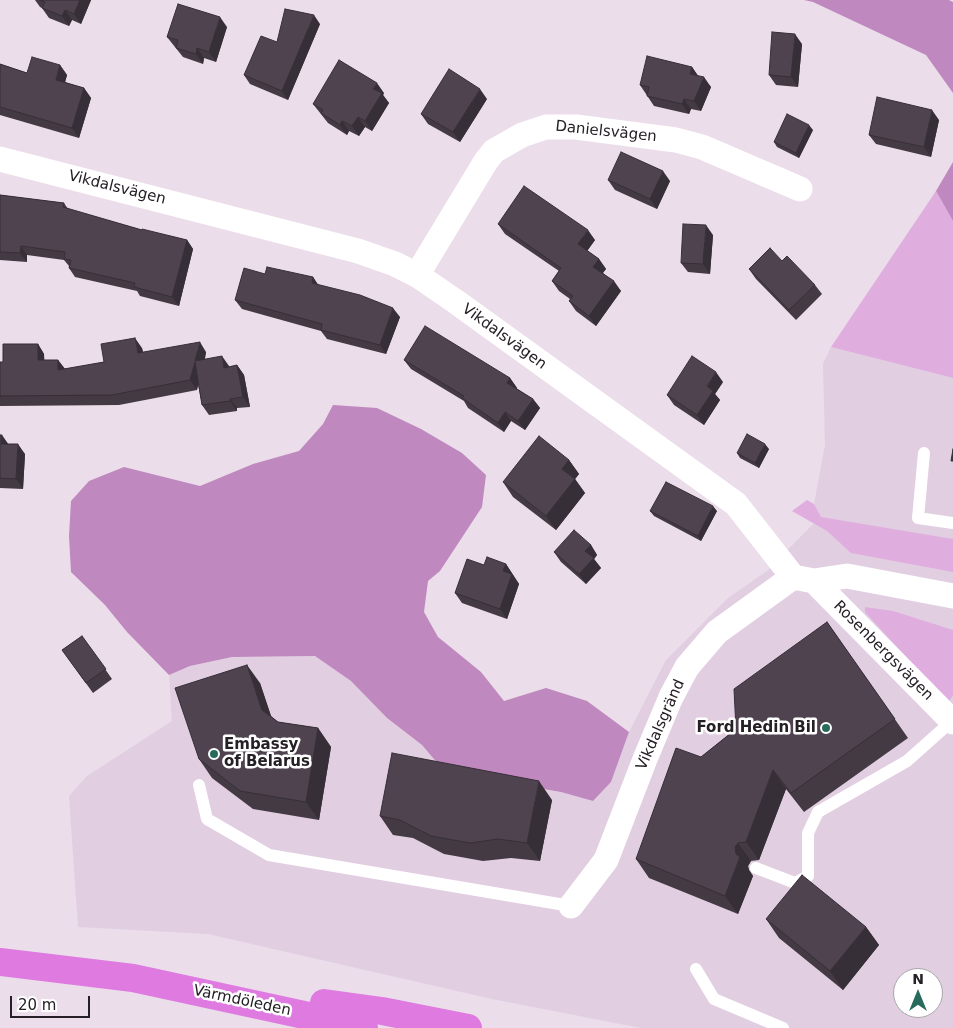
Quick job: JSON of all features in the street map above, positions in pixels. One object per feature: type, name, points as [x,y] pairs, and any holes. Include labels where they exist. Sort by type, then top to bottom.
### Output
[{"type":"highway","name":"Värmdöleden","points":[[0,962],[134,978],[364,1028]]},
{"type":"highway","points":[[134,978],[382,1010],[468,1028]]},
{"type":"street","name":"Danielsvägen","points":[[417,275],[486,161],[494,151],[522,135],[546,127],[576,127],[676,140],[702,147],[800,189]]},
{"type":"street","name":"Vikdalsvägen","points":[[0,159],[358,251],[395,264],[417,275],[736,504],[804,579]]},
{"type":"street","points":[[804,579],[847,576],[953,596]]},
{"type":"street","name":"Rosenbergsvägen","points":[[804,579],[953,721]]},
{"type":"street","name":"Vikdalsgränd","points":[[572,906],[606,860],[671,697],[687,667],[717,632],[804,579]]},
{"type":"lane","points":[[924,453],[918,518],[953,523]]},
{"type":"lane","points":[[756,868],[795,883],[808,876],[808,833],[818,812],[907,761],[953,721]]},
{"type":"lane","points":[[199,785],[207,819],[269,855],[572,906]]},
{"type":"lane","points":[[696,969],[714,999],[783,1028]]},
{"type":"shaded area","points":[[804,0],[949,0],[953,2],[953,93],[926,55],[813,2]]},
{"type":"shaded area","points":[[953,162],[953,221],[936,191]]},
{"type":"shaded area","points":[[936,191],[953,221],[953,378],[831,347]]},
{"type":"shaded area","points":[[831,347],[953,378],[953,1028],[641,1028],[492,999],[208,934],[78,927],[69,796],[87,776],[172,721],[169,675],[190,666],[232,657],[315,656],[351,681],[387,718],[422,745],[445,772],[561,792],[593,801],[611,782],[629,732],[666,660],[728,598],[767,571],[820,517],[814,504],[825,445],[823,364]]},
{"type":"shaded area","points":[[333,405],[377,408],[421,429],[462,453],[486,475],[482,507],[440,571],[428,581],[424,612],[438,637],[481,672],[504,701],[546,688],[587,701],[629,732],[611,782],[593,801],[561,792],[445,772],[422,745],[387,718],[351,681],[315,656],[232,657],[190,666],[169,675],[127,632],[105,605],[71,572],[69,536],[71,501],[89,481],[124,467],[200,486],[253,464],[299,451],[323,424]]},
{"type":"shaded area","points":[[807,500],[814,504],[821,517],[953,539],[953,572],[851,553],[827,531],[792,511]]},
{"type":"shaded area","points":[[865,607],[893,611],[953,630],[953,695],[948,703],[865,612]]},
{"type":"building","points":[[40,0],[80,0],[74,14],[65,10],[62,16],[42,8],[45,2]]},
{"type":"building","points":[[178,4],[220,17],[209,52],[197,48],[196,54],[176,48],[178,40],[167,37]]},
{"type":"building","points":[[285,9],[314,15],[282,91],[244,75],[261,36],[277,42]]},
{"type":"building","points":[[772,32],[795,34],[791,77],[769,75]]},
{"type":"building","points":[[647,56],[692,67],[690,74],[704,77],[694,101],[684,99],[682,104],[647,96],[649,87],[640,85]]},
{"type":"building","points":[[32,57],[60,65],[56,80],[84,88],[72,128],[0,107],[0,64],[27,73]]},
{"type":"building","points":[[339,60],[377,83],[373,89],[382,93],[365,121],[358,117],[352,126],[342,121],[340,125],[321,113],[323,110],[313,104]]},
{"type":"building","points":[[449,69],[480,89],[453,132],[421,114]]},
{"type":"building","points":[[877,97],[932,110],[924,147],[869,135]]},
{"type":"building","points":[[787,114],[809,125],[796,153],[774,142]]},
{"type":"building","points":[[621,152],[663,171],[650,199],[608,180]]},
{"type":"building","points":[[524,186],[588,230],[578,244],[599,259],[593,267],[614,281],[589,316],[569,301],[573,296],[552,281],[561,268],[498,224]]},
{"type":"building","points":[[0,195],[64,203],[63,207],[142,230],[187,240],[172,297],[134,287],[135,283],[69,268],[71,260],[64,259],[65,252],[21,246],[20,253],[0,252]]},
{"type":"building","points":[[683,224],[706,225],[703,264],[681,263]]},
{"type":"building","points":[[770,248],[782,261],[787,256],[815,285],[789,310],[749,269]]},
{"type":"building","points":[[267,267],[313,277],[312,283],[360,295],[393,308],[380,345],[321,330],[322,324],[235,300],[244,268],[265,274]]},
{"type":"building","points":[[425,326],[510,378],[507,383],[533,399],[518,421],[505,412],[498,423],[462,398],[464,396],[404,360]]},
{"type":"building","points":[[135,338],[138,353],[200,342],[195,361],[222,356],[224,368],[237,365],[243,397],[202,405],[195,362],[190,380],[112,395],[0,396],[0,362],[3,362],[3,344],[38,344],[38,360],[58,360],[58,370],[104,362],[101,344]]},
{"type":"building","points":[[692,356],[716,372],[707,386],[713,391],[697,415],[667,395]]},
{"type":"building","points":[[747,434],[765,444],[755,463],[737,453]]},
{"type":"building","points":[[0,435],[2,435],[1,444],[18,444],[16,479],[0,478]]},
{"type":"building","points":[[539,436],[569,460],[562,469],[575,479],[546,516],[503,482]]},
{"type":"building","points":[[666,482],[713,506],[698,536],[650,511]]},
{"type":"building","points":[[574,530],[591,545],[585,551],[594,558],[579,574],[554,552]]},
{"type":"building","points":[[487,557],[506,564],[503,571],[512,574],[500,609],[455,593],[467,559],[484,565]]},
{"type":"building","points":[[827,622],[895,719],[791,793],[773,770],[746,842],[738,843],[735,847],[736,854],[740,857],[725,896],[636,859],[676,748],[701,757],[736,729],[734,689]]},
{"type":"building","points":[[82,636],[106,669],[86,683],[62,650]]},
{"type":"building","points":[[247,665],[262,710],[278,722],[318,728],[306,802],[240,791],[199,759],[175,688]]},
{"type":"building","points":[[392,753],[539,781],[527,843],[498,839],[470,843],[431,836],[400,820],[380,816]]},
{"type":"building","points":[[802,875],[866,927],[830,971],[766,919]]},
{"type":"place","name":"Ford Hedin Bil","points":[[826,728]]},
{"type":"place","name":"Embassy of Belarus","points":[[214,754]]}]
